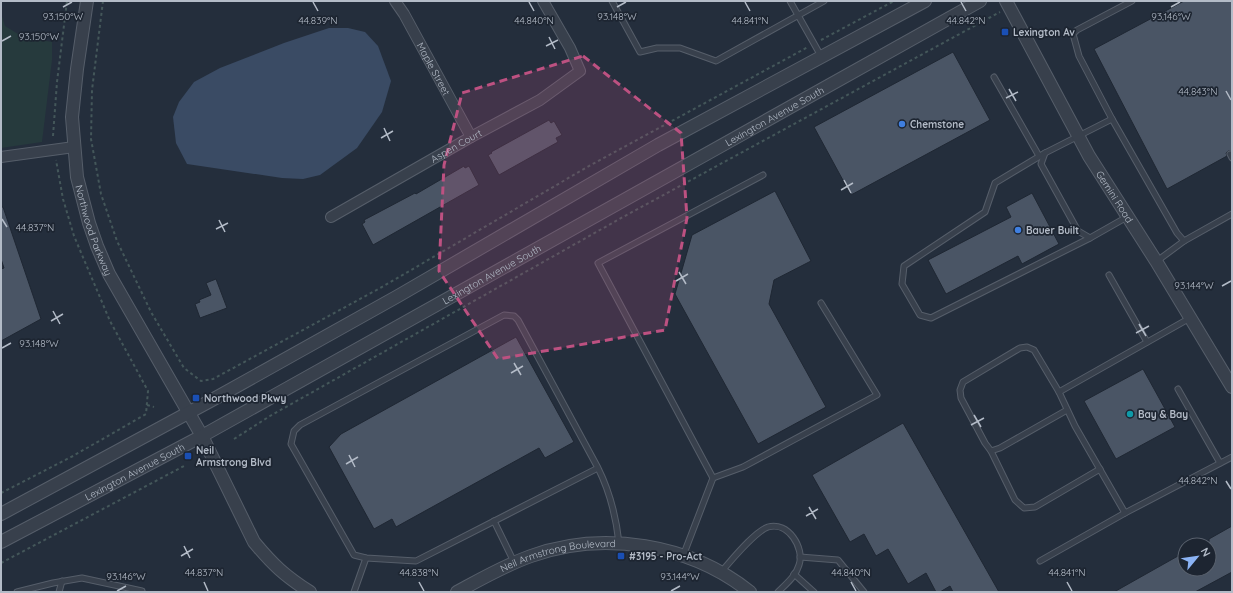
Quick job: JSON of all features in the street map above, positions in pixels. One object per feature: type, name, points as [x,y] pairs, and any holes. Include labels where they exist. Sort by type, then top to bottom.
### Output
[{"type":"street","name":"Northwood Parkway","points":[[87,1],[72,117],[77,177],[85,212],[109,274],[202,436]]},
{"type":"street","name":"Maple Street","points":[[395,1],[404,14],[471,137]]},
{"type":"street","name":"Aspen Court","points":[[331,217],[471,137],[540,100],[580,71],[570,48],[543,1]]},
{"type":"street","points":[[1,514],[189,413],[398,296],[658,145],[925,1]]},
{"type":"street","name":"Lexington Avenue South","points":[[1,542],[202,436],[980,1]]},
{"type":"street","name":"Gemini Road","points":[[1008,4],[1089,156],[1156,261],[1232,387]]},
{"type":"street","points":[[1,157],[74,146]]},
{"type":"street","points":[[202,436],[254,542],[264,555],[285,576],[310,592]]},
{"type":"street","name":"Neil Armstrong Boulevard","points":[[457,592],[514,562],[532,555],[572,546],[593,544],[619,544],[654,548],[683,556],[720,572],[750,592]]},
{"type":"lane","points":[[612,1],[640,52],[657,48],[680,48],[716,61],[824,1]]},
{"type":"lane","points":[[790,1],[821,56]]},
{"type":"lane","points":[[1132,1],[1077,30],[1073,34],[1079,56],[1112,119],[1177,233],[1184,241]]},
{"type":"lane","points":[[994,77],[1039,156]]},
{"type":"lane","points":[[1112,119],[1039,156],[995,183],[985,212],[904,266],[902,284],[920,315],[931,318],[1090,238],[1127,217]]},
{"type":"lane","points":[[1045,153],[1041,164],[1078,231],[1090,238]]},
{"type":"lane","points":[[683,556],[713,478],[598,263],[763,175]]},
{"type":"lane","points":[[1156,261],[1184,241],[1232,214]]},
{"type":"lane","points":[[1109,274],[1147,342]]},
{"type":"lane","points":[[713,478],[744,467],[876,395],[821,303]]},
{"type":"lane","points":[[598,468],[416,561],[366,558],[354,555],[291,444],[294,431],[300,426],[504,314],[514,316],[518,320],[598,468],[604,480],[616,518],[619,544]]},
{"type":"lane","points":[[1059,392],[1190,318]]},
{"type":"lane","points":[[1100,469],[1035,507],[1024,508],[1015,500],[991,451],[985,443],[961,398],[960,390],[963,382],[1020,348],[1027,347],[1034,350],[1059,392],[1075,426],[1100,469],[1125,513]]},
{"type":"lane","points":[[1178,389],[1220,463]]},
{"type":"lane","points":[[991,451],[1000,448],[1067,410]]},
{"type":"lane","points":[[1040,562],[1125,513],[1232,457]]},
{"type":"lane","points":[[494,521],[514,562]]},
{"type":"lane","points":[[720,572],[753,537],[768,527],[780,528],[792,536],[800,549],[800,564],[794,574],[778,592]]},
{"type":"lane","points":[[800,557],[838,560],[864,592]]},
{"type":"lane","points":[[354,592],[366,558]]},
{"type":"lane","points":[[794,574],[814,592]]},
{"type":"lane","points":[[17,592],[62,581],[82,578],[144,592]]},
{"type":"lane","points":[[59,592],[62,581]]},
{"type":"path","points":[[53,136],[57,82],[67,1]]},
{"type":"path","points":[[103,1],[92,90],[91,139],[101,194],[116,241],[151,312],[184,368],[201,381],[213,379],[382,287],[589,166],[894,1]]},
{"type":"path","points":[[234,439],[270,416],[630,213],[1008,4]]},
{"type":"path","points":[[1,493],[73,456],[146,414],[148,391],[110,321],[74,236],[63,200],[55,157]]},
{"type":"path","points":[[147,405],[154,407]]},
{"type":"path","points":[[1,563],[184,466]]},
{"type":"highlighted area","points":[[583,56],[681,133],[687,218],[665,330],[498,359],[439,271],[444,165],[462,93]]},
{"type":"green space","points":[[1,13],[5,26],[23,37],[52,42],[52,60],[42,142],[1,148]]},
{"type":"water","points":[[329,28],[348,28],[365,32],[378,46],[391,81],[382,112],[357,148],[320,175],[303,179],[282,178],[187,164],[176,143],[173,117],[179,102],[194,82],[220,68],[284,43]]},
{"type":"building","points":[[1184,1],[1232,1],[1232,151],[1228,151],[1226,153],[1227,156],[1167,189],[1094,49]]},
{"type":"building","name":"Chemstone","points":[[953,52],[990,120],[851,195],[814,127]]},
{"type":"building","points":[[549,120],[551,123],[554,121],[562,135],[556,138],[558,142],[499,175],[488,155]]},
{"type":"building","points":[[464,166],[465,168],[469,166],[479,185],[373,245],[362,224],[365,222],[364,220],[415,193],[416,194]]},
{"type":"building","points":[[775,191],[811,261],[774,280],[769,304],[826,407],[758,444],[675,294],[692,235]]},
{"type":"building","name":"Bauer Built","points":[[1032,193],[1059,244],[1022,264],[1018,256],[946,294],[928,260],[1011,217],[1006,207]]},
{"type":"building","points":[[1,207],[3,207],[41,319],[1,341],[1,269],[4,268],[1,259]]},
{"type":"building","points":[[216,279],[227,308],[200,318],[195,304],[200,302],[199,300],[211,295],[206,283]]},
{"type":"building","points":[[516,337],[574,442],[545,458],[539,448],[396,527],[392,519],[374,529],[329,447],[341,434]]},
{"type":"building","name":"Bay & Bay","points":[[1143,369],[1175,427],[1116,459],[1084,401]]},
{"type":"building","points":[[903,423],[999,592],[953,592],[950,586],[940,592],[936,592],[926,573],[908,584],[888,549],[876,556],[864,534],[850,542],[812,475]]},
{"type":"building","points":[[1232,526],[1232,572],[1195,592],[1114,592],[1177,557],[1177,577],[1217,577],[1217,537],[1213,537]]},
{"type":"place","name":"Lexington Av","points":[[1005,32]]},
{"type":"place","name":"Chemstone","points":[[902,124]]},
{"type":"place","name":"Bauer Built","points":[[1018,230]]},
{"type":"place","name":"Northwood Pkwy","points":[[196,398]]},
{"type":"place","name":"Bay & Bay","points":[[1130,414]]},
{"type":"place","name":"Neil Armstrong Blvd","points":[[188,456]]},
{"type":"place","name":"#3195 - Pro-Act","points":[[621,556]]}]
